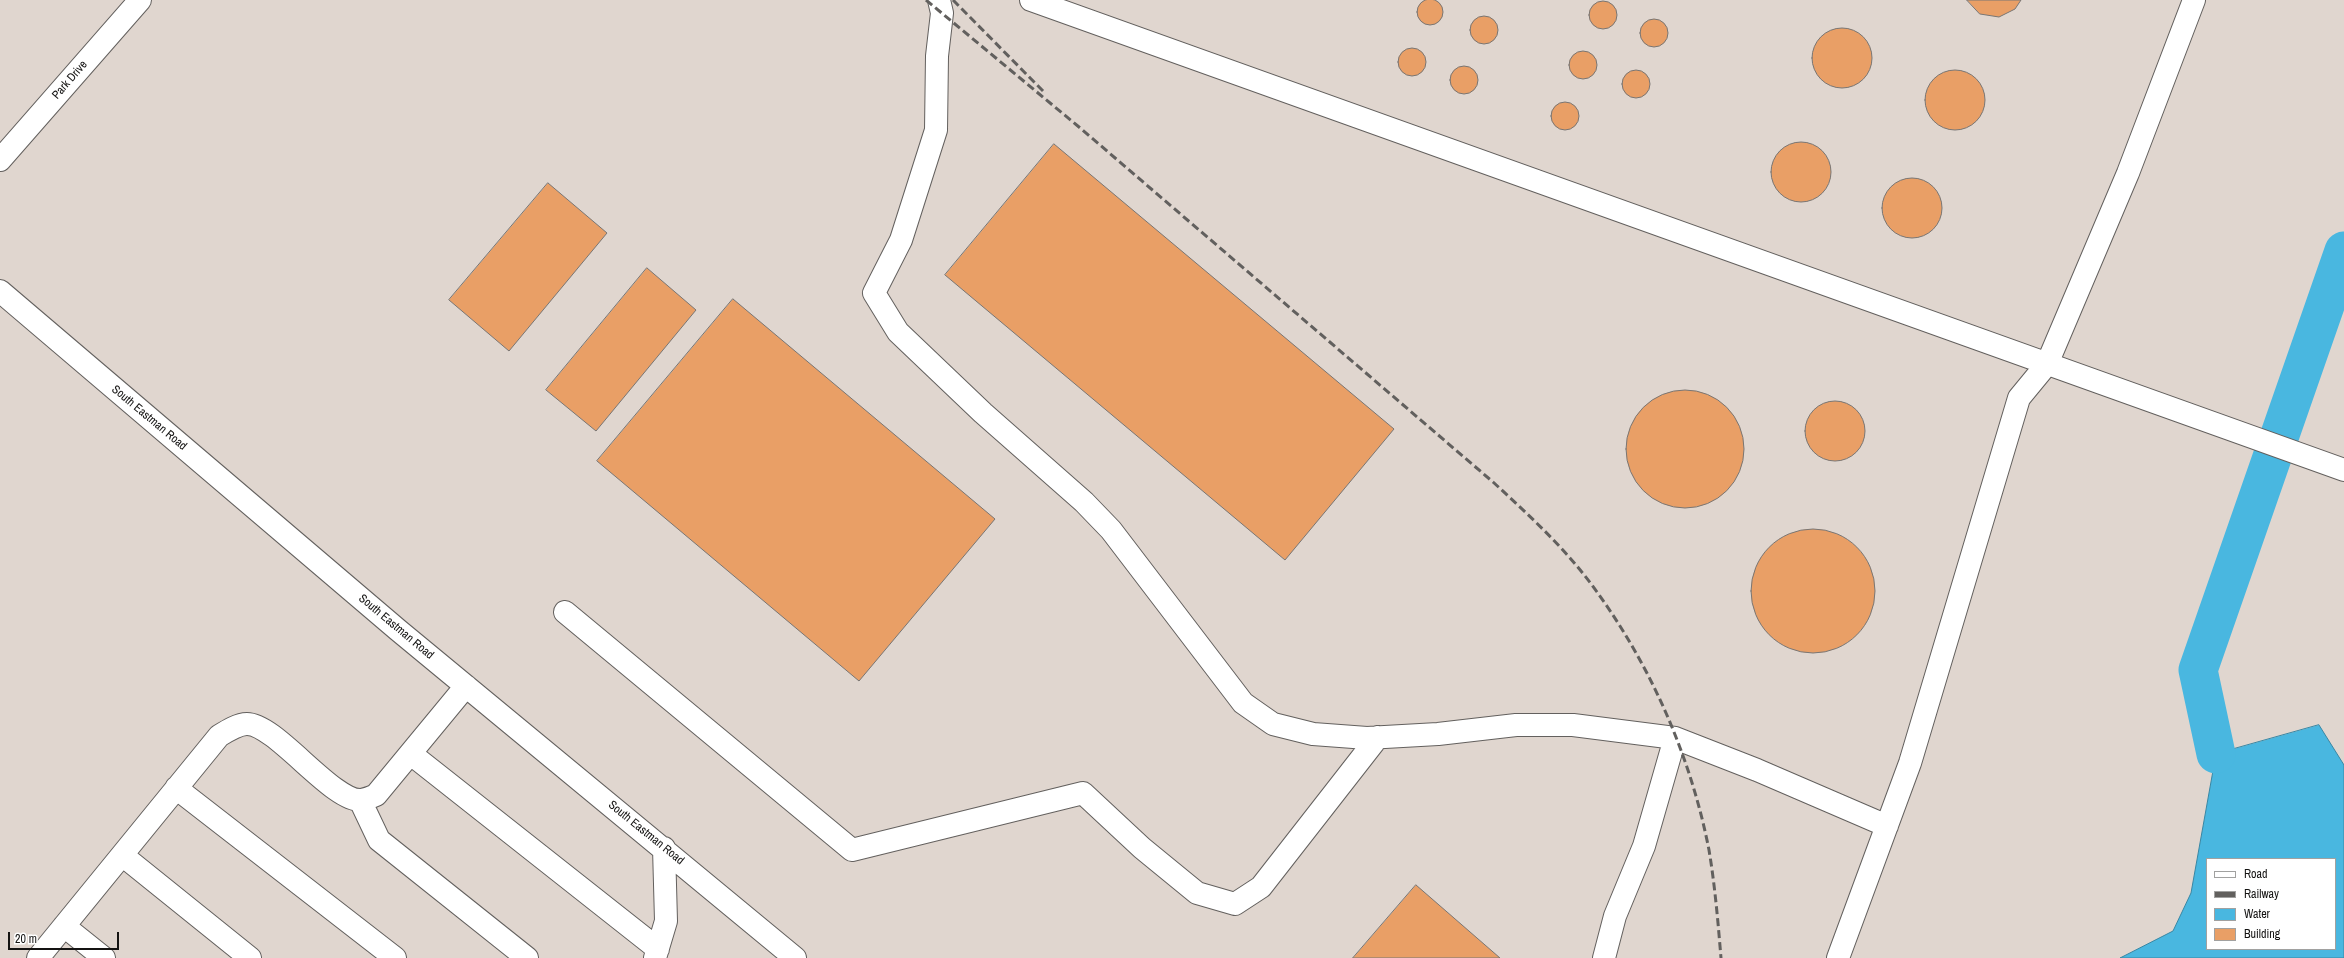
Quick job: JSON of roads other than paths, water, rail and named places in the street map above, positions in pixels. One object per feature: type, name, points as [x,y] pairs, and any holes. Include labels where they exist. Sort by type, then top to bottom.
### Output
[{"type":"lane","name":"Park Drive","points":[[0,160],[140,0]]},
{"type":"lane","points":[[939,0],[942,13],[937,56],[936,130],[901,240],[874,293],[898,332],[983,413],[1084,502],[1111,530],[1243,703],[1273,724],[1306,732],[1378,737],[1438,734],[1516,725],[1573,725],[1675,738],[1757,770],[1887,826]]},
{"type":"lane","points":[[1031,0],[2231,429],[2317,462],[2344,470]]},
{"type":"lane","points":[[1838,958],[1910,763],[2019,398],[2047,364],[2128,173],[2194,0]]},
{"type":"lane","name":"South Eastman Road","points":[[0,291],[466,686],[664,848],[787,955]]},
{"type":"lane","points":[[565,612],[852,850],[1083,793],[1142,848],[1197,894],[1235,904],[1261,887],[1378,737]]},
{"type":"lane","points":[[38,958],[219,736],[232,728],[248,724],[266,732],[340,792],[360,800],[376,795],[466,686]]},
{"type":"lane","points":[[1604,958],[1614,916],[1644,846],[1675,738]]},
{"type":"lane","points":[[410,754],[657,954],[666,921],[664,848]]},
{"type":"lane","points":[[176,788],[395,958]]},
{"type":"lane","points":[[360,800],[380,840],[527,958]]},
{"type":"lane","points":[[122,855],[250,958]]},
{"type":"lane","points":[[64,926],[104,958]]},
{"type":"water","points":[[2319,725],[2344,765],[2344,958],[2120,958],[2173,931],[2191,893],[2216,754]]},
{"type":"waterway","points":[[2216,754],[2198,670],[2344,251]]},
{"type":"railway","points":[[926,0],[1079,127],[1493,482],[1535,521],[1574,562],[1617,621],[1635,651],[1667,715],[1680,748],[1692,782],[1709,850],[1715,890],[1721,958]]},
{"type":"railway","points":[[953,0],[1044,92]]}]
